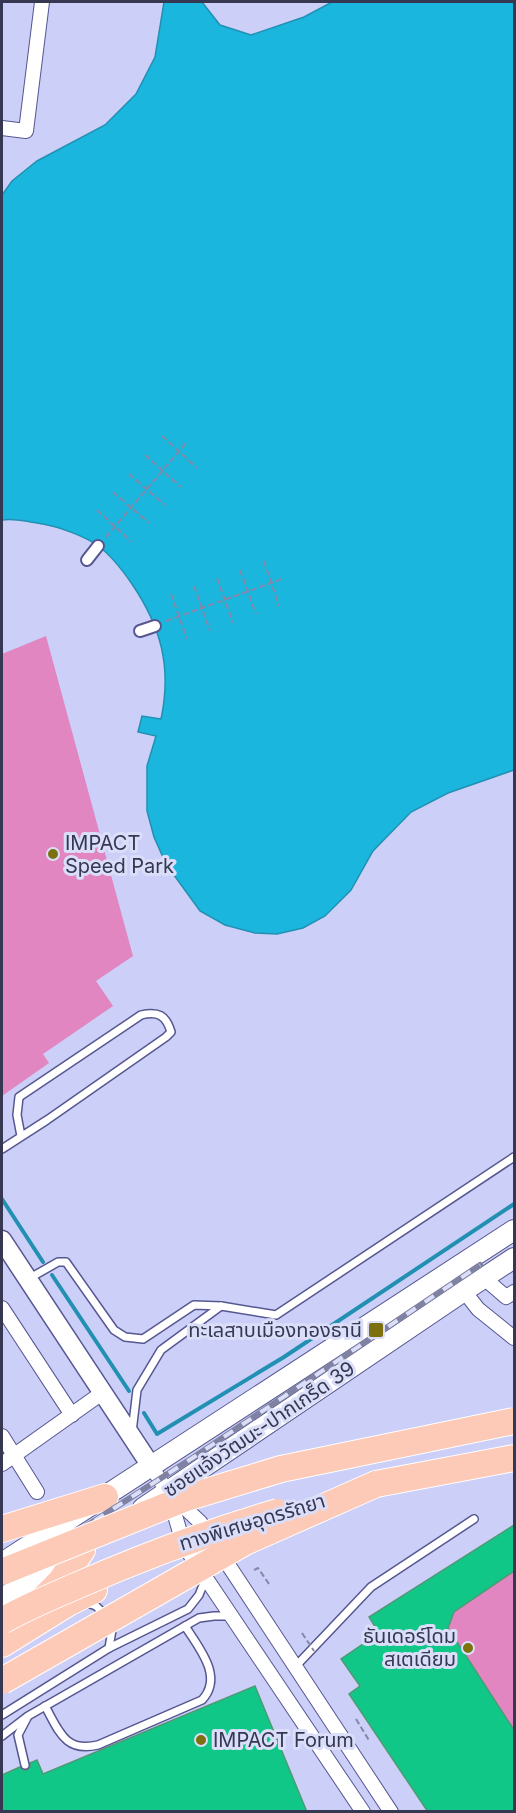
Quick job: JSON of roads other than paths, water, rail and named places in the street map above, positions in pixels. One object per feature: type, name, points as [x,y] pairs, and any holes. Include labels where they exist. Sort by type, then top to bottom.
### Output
[{"type":"highway","name":"ทางพิเศษอุดรรัถยา","points":[[2,1572],[186,1498],[280,1469],[514,1421]]},
{"type":"highway","name":"ทางพิเศษอุดรรัถยา","points":[[2,1621],[19,1611],[122,1566],[212,1532],[376,1484],[514,1458]]},
{"type":"highway","points":[[2,1681],[245,1542],[376,1484]]},
{"type":"highway","points":[[2,1529],[105,1497]]},
{"type":"highway","points":[[2,1644],[60,1582],[81,1550]]},
{"type":"highway","points":[[2,1644],[68,1603],[130,1572],[189,1553]]},
{"type":"main road","name":"ซอยแจ้งวัฒนะ-ปากเกร็ด 39","points":[[2,1563],[514,1230]]},
{"type":"main road","name":"ซอยแจ้งวัฒนะ-ปากเกร็ด 39","points":[[2,1599],[81,1550],[514,1258]]},
{"type":"street","points":[[2,128],[26,131],[42,2]]},
{"type":"street","points":[[87,560],[98,546]]},
{"type":"street","points":[[140,631],[155,626]]},
{"type":"street","points":[[2,1240],[167,1491],[200,1522],[391,1812]]},
{"type":"street","points":[[484,1278],[506,1297],[514,1292]]},
{"type":"street","points":[[464,1291],[478,1308],[514,1338]]},
{"type":"street","points":[[2,1308],[72,1415]]},
{"type":"street","points":[[2,1464],[102,1393]]},
{"type":"street","points":[[2,1436],[37,1492]]},
{"type":"street","points":[[167,1491],[181,1536],[189,1553],[363,1812]]},
{"type":"lane","points":[[2,1149],[166,1037],[171,1032],[162,1015],[153,1012],[141,1015],[19,1097],[17,1114],[21,1136]]},
{"type":"lane","points":[[28,1280],[58,1262],[66,1262],[114,1330],[125,1337],[143,1339],[194,1305],[221,1306],[276,1315],[514,1157]]},
{"type":"lane","points":[[132,1438],[137,1390],[161,1350],[221,1306]]},
{"type":"lane","points":[[296,1667],[371,1587],[474,1519]]},
{"type":"lane","points":[[2,1715],[109,1648],[188,1609],[199,1595],[206,1578]]},
{"type":"lane","points":[[68,1603],[88,1602],[103,1612],[109,1619],[112,1630],[109,1648]]},
{"type":"lane","points":[[2,1736],[28,1716],[199,1618],[233,1616]]},
{"type":"lane","points":[[45,1706],[70,1744],[86,1748],[98,1745],[202,1700],[209,1694],[212,1686],[212,1673],[185,1626]]},
{"type":"lane","points":[[25,1765],[18,1735],[28,1716]]},
{"type":"water","points":[[164,2],[202,2],[220,25],[251,35],[304,17],[332,2],[514,2],[514,770],[448,793],[411,812],[373,851],[351,890],[325,916],[303,928],[277,934],[255,933],[225,925],[200,911],[166,864],[154,837],[147,811],[147,766],[156,736],[138,732],[142,716],[161,719],[165,682],[164,665],[157,632],[132,584],[108,554],[72,532],[49,525],[2,520],[2,195],[12,181],[37,161],[105,125],[136,94],[155,57]]},
{"type":"waterway","points":[[2,1199],[43,1262]]},
{"type":"waterway","points":[[144,1413],[157,1434],[284,1357],[514,1204]]},
{"type":"waterway","points":[[52,1275],[129,1391]]},
{"type":"railway","points":[[2,1580],[194,1457],[480,1265]]},
{"type":"place","name":"IMPACT Speed Park","points":[[53,854]]},
{"type":"place","name":"ทะเลสาบเมืองทองธานี","points":[[376,1330]]},
{"type":"place","name":"ธันเดอร์โดม สเตเดียม","points":[[468,1648]]},
{"type":"place","name":"IMPACT Forum","points":[[201,1740]]}]
